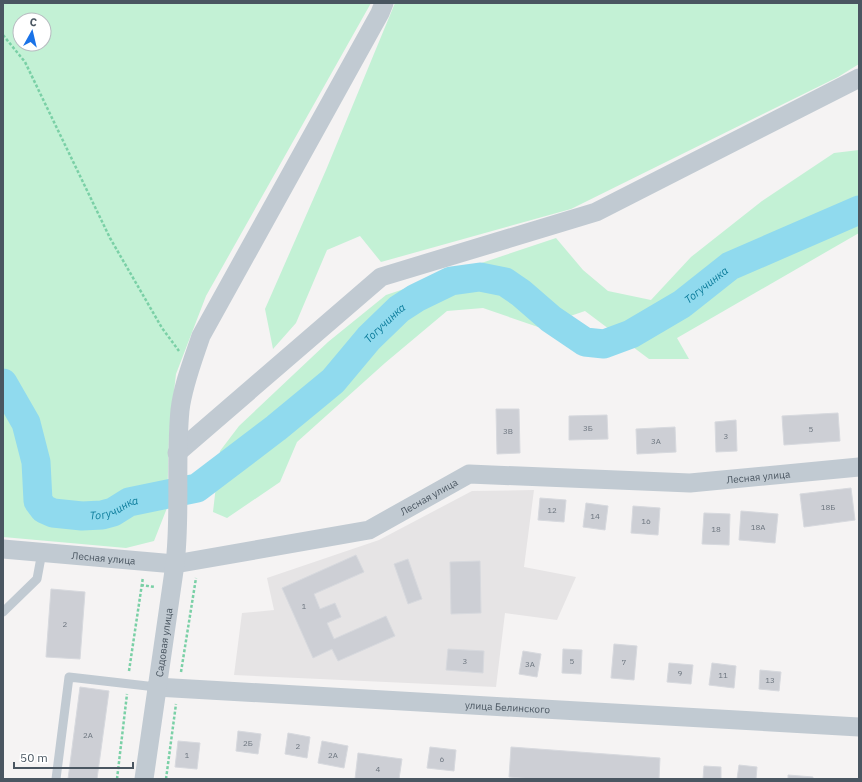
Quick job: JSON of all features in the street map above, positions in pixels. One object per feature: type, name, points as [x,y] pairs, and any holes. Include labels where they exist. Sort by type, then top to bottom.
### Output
[{"type":"street","name":"Садовая улица","points":[[144,779],[156,687],[175,564],[179,506],[177,454],[181,408],[191,367],[201,336],[380,13],[384,3]]},
{"type":"street","points":[[177,454],[381,277],[596,212],[859,78]]},
{"type":"street","name":"Лесная улица","points":[[3,549],[175,564],[369,530],[469,474],[690,483],[859,467]]},
{"type":"street","name":"улица Белинского","points":[[156,687],[859,727]]},
{"type":"lane","points":[[3,612],[37,579],[42,552]]},
{"type":"lane","points":[[56,779],[69,677],[156,687]]},
{"type":"path","points":[[3,35],[25,62],[114,245],[162,328],[191,367]]},
{"type":"path","points":[[166,779],[199,560]]},
{"type":"path","points":[[117,779],[134,632],[145,561]]},
{"type":"shaded area","points":[[534,490],[524,567],[576,577],[557,620],[505,613],[496,687],[234,675],[242,613],[274,610],[267,578],[379,540],[472,491]]},
{"type":"green space","points":[[3,3],[371,3],[206,296],[176,374],[169,435],[167,508],[154,541],[126,548],[3,537]]},
{"type":"green space","points":[[395,3],[859,3],[859,64],[838,77],[571,209],[381,262],[360,236],[327,250],[296,323],[273,349],[265,309],[326,170]]},
{"type":"green space","points":[[859,150],[859,233],[677,338],[689,359],[649,359],[585,311],[538,327],[483,308],[447,311],[385,363],[297,442],[280,482],[227,518],[213,512],[220,451],[239,426],[328,342],[386,295],[556,238],[583,270],[608,291],[651,300],[691,257],[762,201],[834,153]]},
{"type":"building","points":[[496,409],[519,409],[520,453],[497,454]]},
{"type":"building","points":[[838,413],[840,441],[784,445],[782,416]]},
{"type":"building","points":[[607,415],[608,439],[569,440],[569,416]]},
{"type":"building","points":[[736,420],[737,451],[716,452],[715,422]]},
{"type":"building","points":[[675,427],[676,452],[637,454],[636,429]]},
{"type":"building","points":[[851,488],[855,520],[804,527],[800,494]]},
{"type":"building","points":[[540,498],[566,500],[564,522],[538,520]]},
{"type":"building","points":[[586,503],[608,506],[605,530],[583,527]]},
{"type":"building","points":[[633,506],[660,508],[658,535],[631,533]]},
{"type":"building","points":[[741,511],[778,514],[775,543],[739,540]]},
{"type":"building","points":[[704,513],[730,514],[729,545],[702,544]]},
{"type":"building","points":[[356,555],[364,572],[314,594],[320,609],[335,603],[341,617],[327,623],[334,639],[386,616],[395,636],[338,661],[332,649],[313,658],[282,588]]},
{"type":"building","points":[[408,559],[422,599],[408,604],[394,564]]},
{"type":"building","points":[[480,561],[481,613],[451,614],[450,562]]},
{"type":"building","points":[[51,589],[85,592],[80,659],[46,657]]},
{"type":"building","points":[[614,644],[637,646],[634,680],[611,678]]},
{"type":"building","points":[[448,649],[484,651],[483,673],[446,670]]},
{"type":"building","points":[[563,649],[582,650],[581,674],[562,673]]},
{"type":"building","points":[[523,651],[541,654],[537,677],[519,674]]},
{"type":"building","points":[[669,663],[693,665],[691,684],[667,682]]},
{"type":"building","points":[[712,663],[736,666],[734,688],[709,685]]},
{"type":"building","points":[[760,670],[781,672],[779,691],[759,689]]},
{"type":"building","points":[[80,687],[109,691],[97,779],[68,779]]},
{"type":"building","points":[[238,731],[261,734],[258,754],[236,751]]},
{"type":"building","points":[[288,733],[310,737],[307,758],[285,754]]},
{"type":"building","points":[[178,741],[200,743],[197,769],[175,767]]},
{"type":"building","points":[[322,741],[348,746],[344,768],[318,763]]},
{"type":"building","points":[[430,747],[456,750],[454,771],[427,768]]},
{"type":"building","points":[[511,747],[660,758],[659,779],[532,779],[509,777]]},
{"type":"building","points":[[358,753],[402,759],[399,779],[355,779]]},
{"type":"building","points":[[739,765],[757,767],[756,779],[737,779]]},
{"type":"building","points":[[704,766],[721,767],[721,779],[703,779]]},
{"type":"building","points":[[788,775],[813,777],[813,779],[788,779]]},
{"type":"waterway","name":"Тогучинка","points":[[3,383],[26,423],[36,462],[38,501],[44,509],[53,513],[82,516],[102,515],[113,512],[129,502],[197,488],[276,428],[333,381],[369,338],[399,309],[416,298],[451,281],[480,277],[505,282],[521,293],[551,319],[585,342],[604,344],[631,334],[682,304],[730,266],[859,210]]}]
